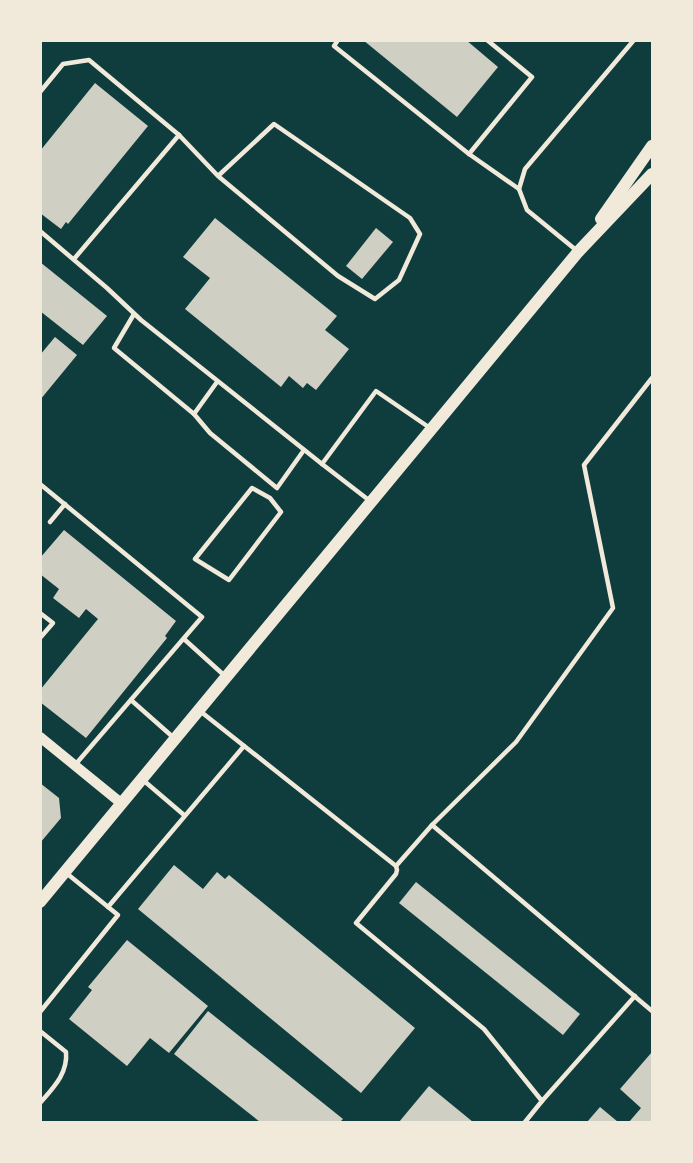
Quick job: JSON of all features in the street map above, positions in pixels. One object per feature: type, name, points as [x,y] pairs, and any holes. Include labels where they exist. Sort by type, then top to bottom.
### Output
[{"type":"main road","points":[[578,252],[652,146]]},
{"type":"main road","points":[[40,902],[578,252],[652,174]]},
{"type":"street","points":[[40,737],[121,803]]},
{"type":"lane","points":[[338,40],[334,46],[469,154],[519,189],[527,210],[578,252]]},
{"type":"lane","points":[[469,154],[532,76],[487,40]]},
{"type":"lane","points":[[519,189],[525,169],[634,40]]},
{"type":"lane","points":[[40,92],[63,64],[89,60],[179,135],[218,176],[338,276],[375,299],[399,280],[420,234],[410,218],[274,124],[218,176]]},
{"type":"lane","points":[[74,259],[179,135]]},
{"type":"lane","points":[[40,231],[134,314],[371,502]]},
{"type":"lane","points":[[134,314],[114,348],[194,414],[210,433],[277,488]]},
{"type":"lane","points":[[396,866],[432,825],[516,742],[613,608],[584,465],[652,378]]},
{"type":"lane","points":[[194,414],[218,382]]},
{"type":"lane","points":[[322,464],[376,391],[431,429]]},
{"type":"lane","points":[[270,498],[304,450]]},
{"type":"lane","points":[[40,484],[202,617],[75,765]]},
{"type":"lane","points":[[252,488],[270,498],[280,512],[229,580],[195,559],[252,488]]},
{"type":"lane","points":[[50,522],[65,504]]},
{"type":"lane","points":[[40,613],[53,623],[40,638]]},
{"type":"lane","points":[[184,639],[226,677]]},
{"type":"lane","points":[[131,700],[175,738]]},
{"type":"lane","points":[[198,710],[396,866],[398,870],[396,874],[356,923],[484,1029],[542,1101]]},
{"type":"lane","points":[[108,907],[244,746]]},
{"type":"lane","points":[[142,778],[184,815]]},
{"type":"lane","points":[[432,825],[652,1011]]},
{"type":"lane","points":[[40,1012],[118,915],[65,872]]},
{"type":"lane","points":[[525,1122],[635,996]]},
{"type":"lane","points":[[40,1031],[66,1052],[68,1064],[58,1082],[40,1103]]},
{"type":"building","points":[[363,40],[466,40],[498,67],[457,117]]},
{"type":"building","points":[[95,83],[148,126],[68,224],[66,222],[61,229],[40,213],[40,151]]},
{"type":"building","points":[[215,218],[337,316],[325,330],[349,349],[316,390],[307,383],[303,388],[289,376],[281,387],[185,309],[210,278],[183,257]]},
{"type":"building","points":[[376,228],[393,242],[362,279],[346,266]]},
{"type":"building","points":[[40,262],[107,316],[83,345],[40,311]]},
{"type":"building","points":[[55,337],[77,355],[40,400],[40,355]]},
{"type":"building","points":[[64,530],[176,621],[165,636],[167,638],[86,738],[40,702],[40,690],[98,619],[86,609],[79,618],[53,598],[59,589],[40,574],[40,558]]},
{"type":"building","points":[[40,783],[59,798],[61,818],[40,843]]},
{"type":"building","points":[[174,865],[203,889],[217,872],[225,879],[229,875],[415,1028],[361,1093],[138,909]]},
{"type":"building","points":[[416,882],[580,1014],[563,1035],[399,903]]},
{"type":"building","points":[[127,940],[208,1006],[169,1053],[150,1038],[127,1066],[69,1019],[92,990],[88,987]]},
{"type":"building","points":[[208,1011],[343,1119],[340,1122],[260,1122],[174,1054]]},
{"type":"building","points":[[652,1052],[652,1122],[629,1122],[641,1108],[620,1089]]},
{"type":"building","points":[[429,1086],[473,1122],[399,1122]]},
{"type":"building","points":[[600,1107],[618,1122],[587,1122]]}]
